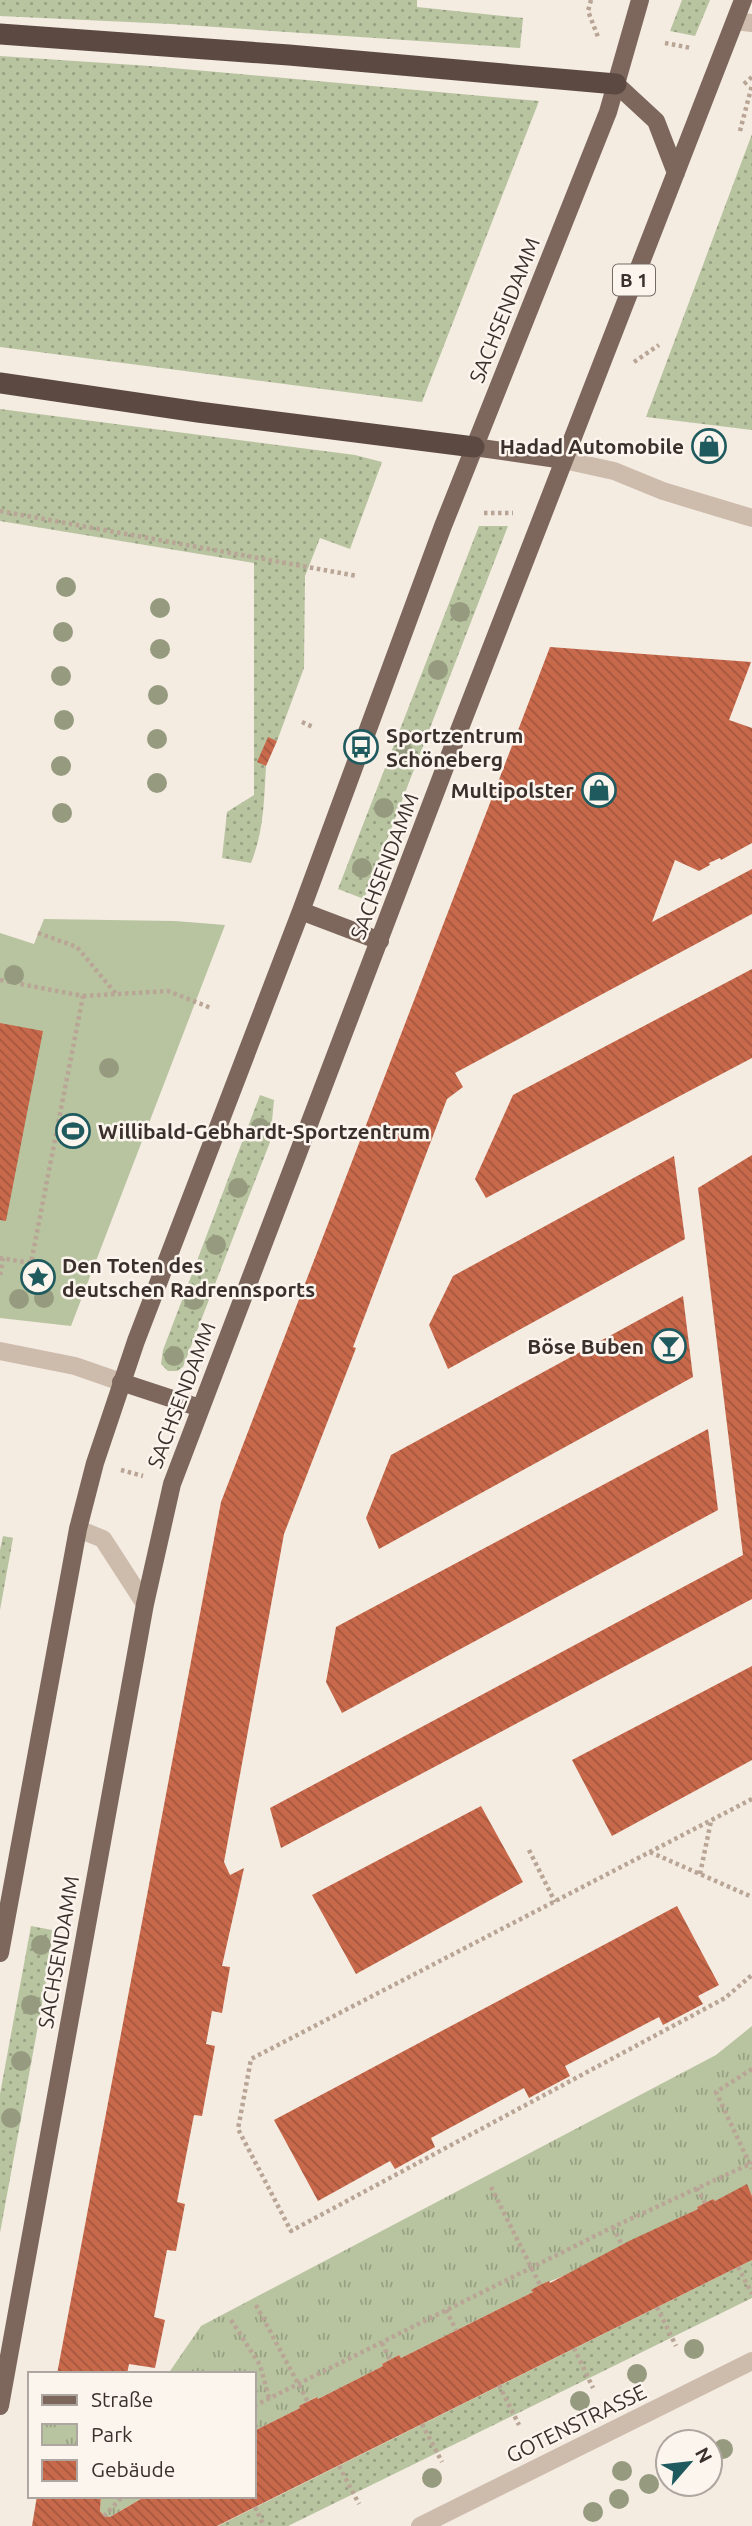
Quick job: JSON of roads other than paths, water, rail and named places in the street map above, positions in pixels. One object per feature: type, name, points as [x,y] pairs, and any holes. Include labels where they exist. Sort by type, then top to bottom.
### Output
[{"type":"highway","points":[[0,34],[289,55],[616,84]]},
{"type":"highway","points":[[0,383],[198,412],[474,447]]},
{"type":"main road","name":"SACHSENDAMM","points":[[0,1953],[78,1529],[95,1463],[121,1382],[474,447],[608,112],[640,0]]},
{"type":"main road","name":"SACHSENDAMM","points":[[0,2406],[145,1604],[165,1509],[200,1408],[564,460],[695,124],[743,22],[743,0]]},
{"type":"main road","points":[[616,84],[653,118],[676,173]]},
{"type":"main road","points":[[474,447],[564,460]]},
{"type":"main road","points":[[301,911],[380,941]]},
{"type":"main road","points":[[121,1382],[200,1408]]},
{"type":"street","points":[[564,460],[614,471],[663,491],[752,519]]},
{"type":"street","points":[[0,1351],[75,1366],[121,1382]]},
{"type":"street","points":[[78,1529],[103,1539],[145,1604]]},
{"type":"street","name":"GOTENSTRASSE","points":[[420,2526],[752,2361]]},
{"type":"place","name":"Hadad Automobile","points":[[709,446]]},
{"type":"place","name":"Sportzentrum Schöneberg","points":[[361,747]]},
{"type":"place","name":"Multipolster","points":[[599,790]]},
{"type":"place","name":"Willibald-Gebhardt-Sportzentrum","points":[[73,1131]]},
{"type":"place","name":"Den Toten des deutschen Radrennsports","points":[[38,1277]]},
{"type":"place","name":"Böse Buben","points":[[669,1346]]}]
